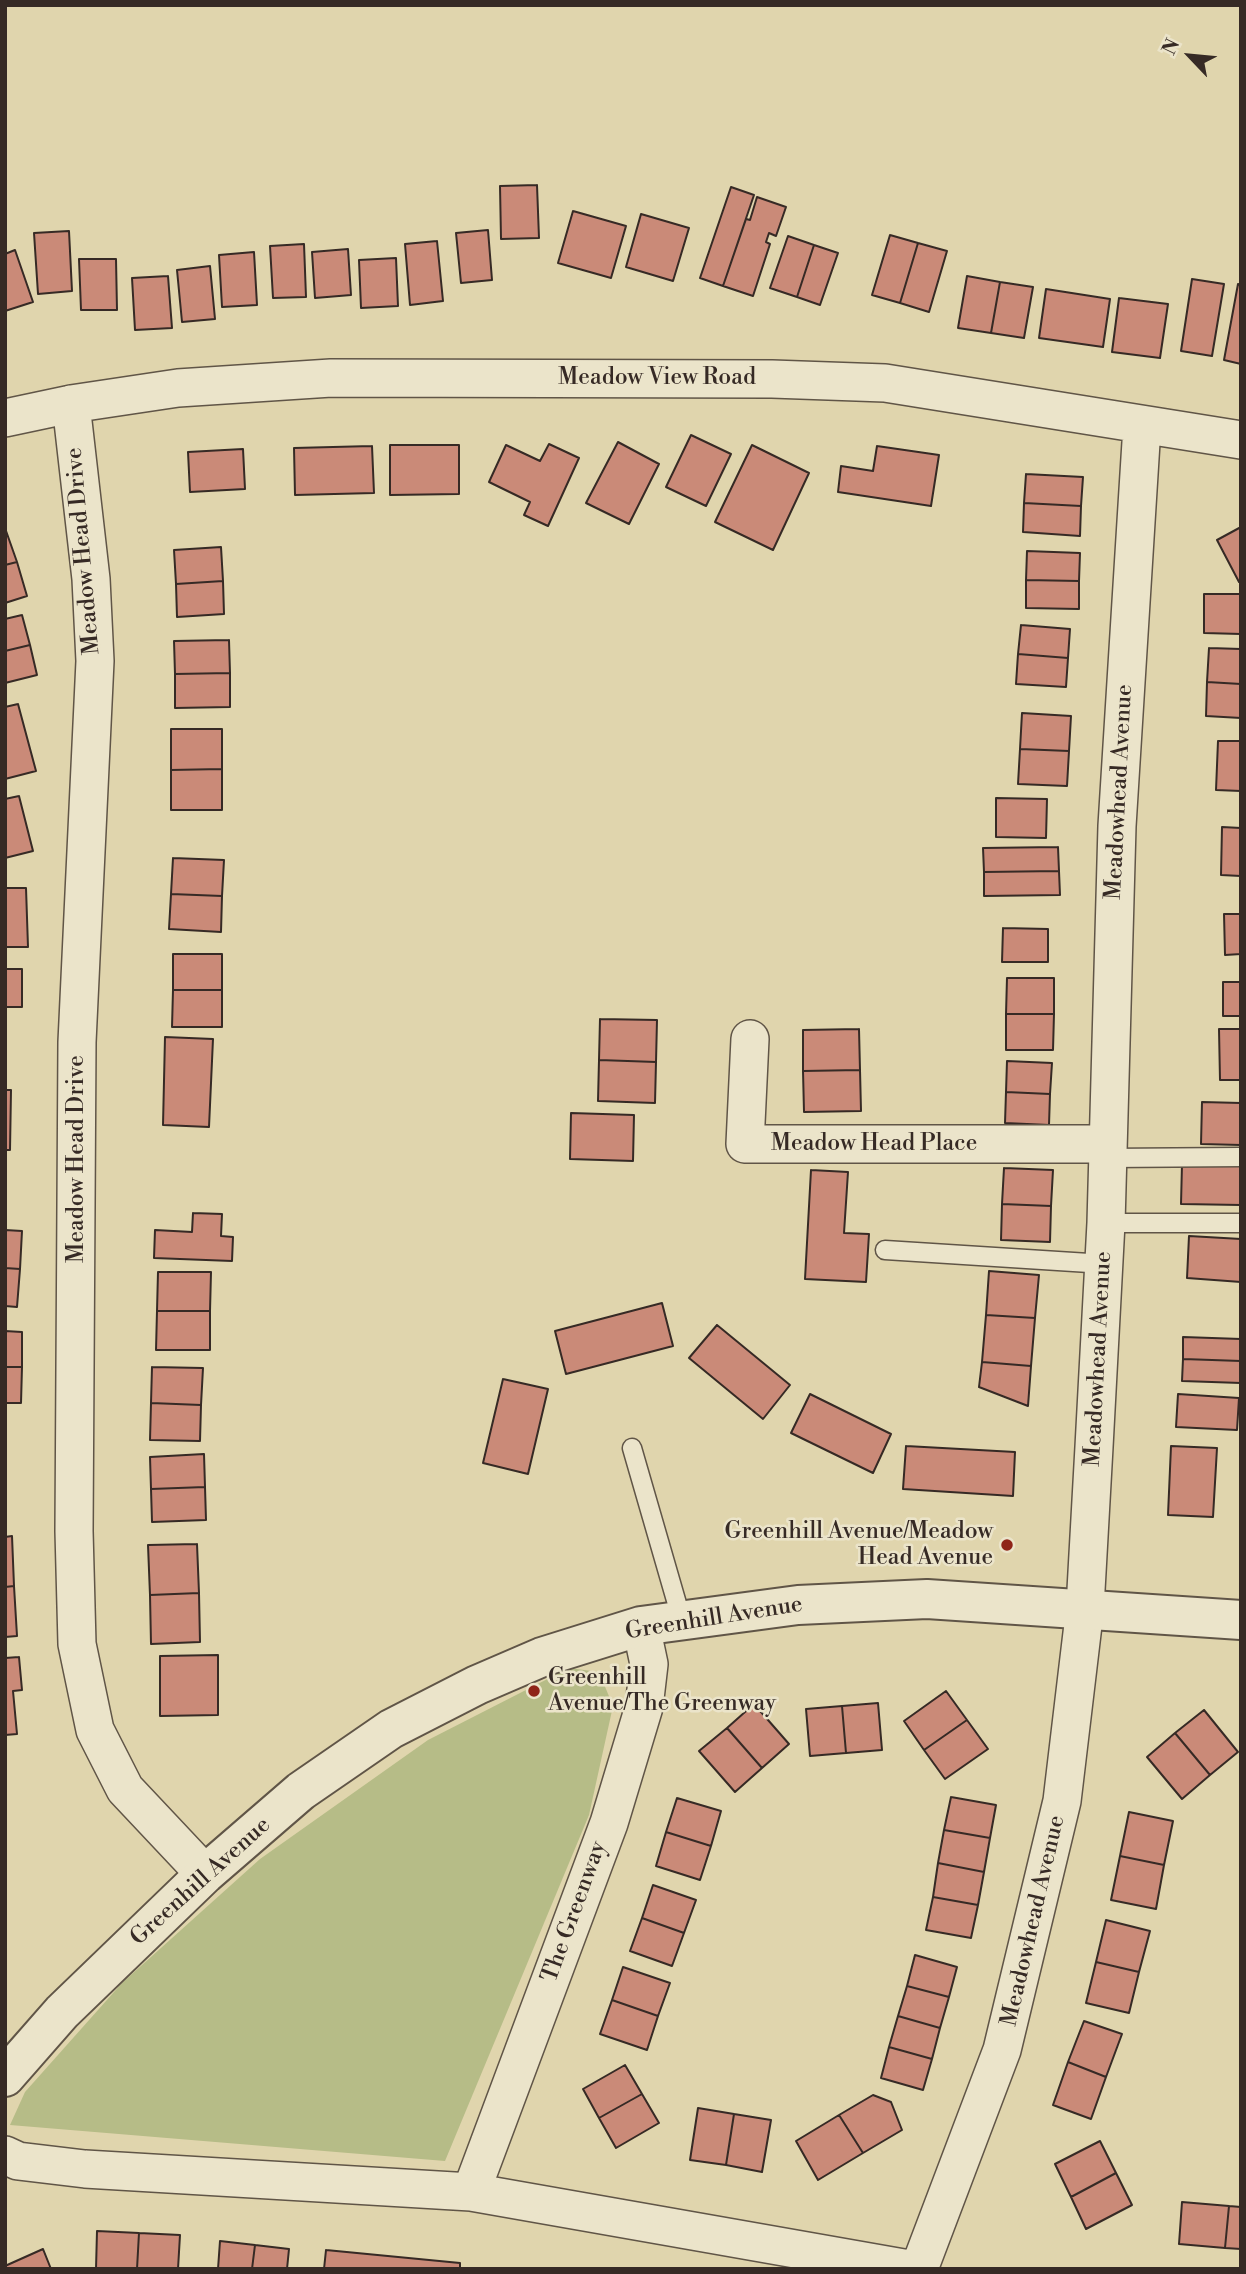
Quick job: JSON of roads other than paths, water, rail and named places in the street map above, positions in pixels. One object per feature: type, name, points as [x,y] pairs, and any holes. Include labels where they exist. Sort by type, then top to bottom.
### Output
[{"type":"street","name":"Meadow View Road","points":[[5,418],[71,404],[178,388],[331,379],[772,379],[886,383],[1241,440]]},
{"type":"street","name":"Meadow Head Drive","points":[[71,404],[91,579],[95,662],[77,1042],[74,1518],[77,1644],[95,1730],[125,1789],[205,1874]]},
{"type":"street","name":"Meadowhead Avenue","points":[[919,2269],[1002,2050],[1037,1915],[1062,1801],[1085,1608],[1105,1264],[1117,826],[1142,426]]},
{"type":"street","name":"Meadow Head Place","points":[[750,1039],[745,1144],[1108,1151]]},
{"type":"street","name":"Greenhill Avenue","points":[[5,2077],[62,2012],[205,1874],[301,1791],[391,1729],[477,1685],[542,1657],[641,1626],[798,1605],[927,1599],[1241,1620]]},
{"type":"street","name":"The Greenway","points":[[471,2192],[609,1823],[645,1707],[649,1664],[641,1626]]},
{"type":"street","points":[[5,2155],[18,2161],[85,2169],[471,2192],[909,2269]]},
{"type":"lane","points":[[1108,1151],[1241,1157]]},
{"type":"lane","points":[[1106,1223],[1241,1223]]},
{"type":"lane","points":[[885,1250],[1105,1264]]},
{"type":"lane","points":[[632,1448],[682,1621]]},
{"type":"place","name":"Greenhill Avenue/Meadow Head Avenue","points":[[1007,1545]]},
{"type":"place","name":"Greenhill Avenue/The Greenway","points":[[534,1691]]}]
